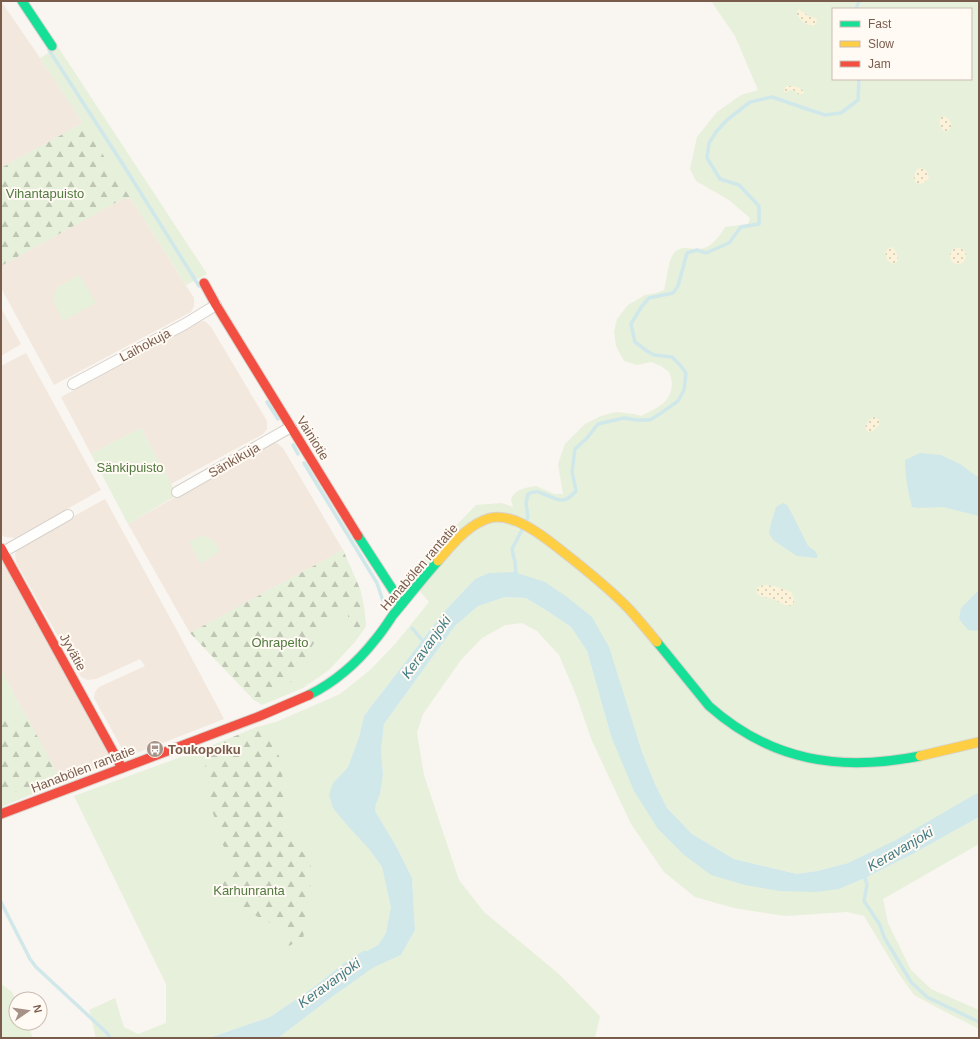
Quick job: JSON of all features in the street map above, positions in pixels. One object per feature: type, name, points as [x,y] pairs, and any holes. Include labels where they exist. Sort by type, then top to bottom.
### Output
[{"type":"street","points":[[22,1],[52,46]]},
{"type":"street","name":"Vainiotie","points":[[204,283],[291,427],[378,568],[402,604]]},
{"type":"street","name":"Laihokuja","points":[[73,384],[216,305]]},
{"type":"street","name":"Sänkikuja","points":[[177,492],[291,427]]},
{"type":"street","points":[[2,550],[68,515]]},
{"type":"street","name":"Hanabölen rantatie","points":[[1,814],[260,716],[325,688],[345,672],[373,643],[402,604],[450,547],[467,531],[478,524],[490,518],[498,517],[510,518],[538,533],[586,570],[614,594],[638,620],[708,705],[729,722],[751,736],[772,746],[798,756],[828,762],[854,764],[881,763],[912,758],[979,742]]},
{"type":"street","name":"Jyvätie","points":[[2,550],[122,768]]},
{"type":"shaded area","points":[[1,1],[83,123],[1,168]]},
{"type":"shaded area","points":[[124,198],[131,199],[194,298],[194,306],[191,312],[54,385],[1,288],[1,266]]},
{"type":"shaded area","points":[[1,308],[21,344],[1,356]]},
{"type":"shaded area","points":[[205,321],[211,327],[267,421],[267,429],[263,434],[171,484],[141,428],[91,454],[61,397],[198,322]]},
{"type":"shaded area","points":[[26,353],[101,490],[15,538],[5,537],[1,534],[1,366]]},
{"type":"shaded area","points":[[277,443],[283,448],[343,550],[190,633],[128,524],[268,444]]},
{"type":"shaded area","points":[[105,499],[224,719],[129,756],[124,752],[94,698],[95,692],[99,687],[145,666],[140,659],[96,679],[87,680],[81,677],[16,562],[15,555],[16,550],[20,546]]},
{"type":"shaded area","points":[[1,557],[110,755],[110,763],[62,782],[1,670]]},
{"type":"green space","name":"Karhunranta","points":[[711,1],[979,1],[979,792],[896,841],[848,863],[817,871],[797,874],[734,859],[692,834],[667,808],[642,752],[592,617],[475,579],[443,613],[364,716],[359,737],[348,767],[333,783],[369,849],[382,867],[392,907],[386,933],[378,945],[367,951],[363,951],[344,963],[314,987],[270,1017],[209,1038],[96,1038],[89,1010],[115,998],[124,1027],[138,1034],[166,1023],[166,984],[74,796],[203,749],[257,727],[276,722],[340,694],[370,670],[396,643],[429,602],[407,576],[476,505],[502,503],[513,507],[511,499],[513,495],[528,487],[536,486],[554,494],[563,494],[558,464],[565,444],[585,424],[601,416],[616,412],[641,416],[657,408],[666,401],[671,391],[672,384],[669,372],[661,366],[651,362],[637,365],[624,361],[616,346],[614,332],[617,319],[628,305],[645,295],[664,290],[669,263],[676,251],[682,248],[704,248],[715,241],[725,227],[748,224],[750,218],[729,200],[696,181],[690,169],[697,137],[717,112],[741,95],[758,90],[735,36]]},
{"type":"green space","name":"Vihantapuisto","points":[[58,47],[207,274],[186,285],[131,199],[124,198],[1,266],[1,168],[83,123],[40,58]]},
{"type":"green space","name":"Vihantapuisto","points":[[83,123],[131,199],[124,198],[1,266],[1,168]]},
{"type":"green space","points":[[80,275],[96,303],[63,321],[53,300],[57,287]]},
{"type":"green space","name":"Sänkipuisto","points":[[141,428],[177,495],[128,524],[91,454]]},
{"type":"green space","points":[[203,535],[213,540],[220,551],[201,564],[189,542]]},
{"type":"green space","name":"Ohrapelto","points":[[343,550],[360,589],[366,626],[354,643],[329,670],[303,688],[262,705],[254,700],[190,633]]},
{"type":"green space","name":"Ohrapelto","points":[[343,550],[360,589],[366,626],[354,643],[348,633],[348,608],[339,604],[308,652],[305,664],[293,681],[254,700],[190,633]]},
{"type":"green space","points":[[505,597],[526,598],[571,627],[587,651],[611,736],[684,855],[839,889],[911,855],[979,817],[979,844],[883,899],[888,923],[911,970],[931,989],[979,1010],[979,1029],[914,995],[899,974],[864,916],[847,912],[785,916],[734,908],[695,897],[664,872],[631,824],[592,741],[576,695],[559,655],[537,631],[522,623],[505,625],[482,638],[461,660],[423,714],[417,733],[424,775],[459,880],[484,912],[559,974],[600,1016],[595,1038],[278,1038],[374,966],[401,955],[415,930],[412,878],[396,846],[375,811],[383,775],[381,750],[384,724],[455,626],[478,606]]},
{"type":"green space","points":[[1,670],[62,782],[1,807]]},
{"type":"green space","points":[[1,715],[28,719],[62,782],[1,795]]},
{"type":"green space","name":"Karhunranta","points":[[257,727],[272,740],[282,763],[284,831],[297,850],[310,854],[311,879],[307,919],[303,938],[289,946],[280,930],[269,922],[243,910],[237,899],[209,884],[235,871],[236,862],[222,844],[211,806],[203,749]]},
{"type":"green space","points":[[1,984],[11,991],[8,991],[8,1031],[30,1031],[33,1038],[1,1038]]},
{"type":"sand","points":[[799,9],[808,16],[816,18],[816,24],[813,26],[802,21],[797,15],[797,11]]},
{"type":"sand","points":[[785,87],[797,87],[804,92],[803,94],[798,94],[791,90],[784,92]]},
{"type":"sand","points":[[944,116],[949,119],[951,124],[950,129],[945,132],[940,123],[941,117]]},
{"type":"sand","points":[[921,168],[926,171],[929,177],[924,183],[918,184],[914,179],[914,176],[917,169]]},
{"type":"sand","points":[[892,247],[898,258],[897,262],[894,264],[888,261],[886,256],[888,248]]},
{"type":"sand","points":[[955,248],[961,248],[966,253],[964,262],[961,264],[955,264],[950,259],[950,253]]},
{"type":"sand","points":[[873,417],[880,421],[879,425],[873,431],[868,432],[865,428],[870,419]]},
{"type":"sand","points":[[765,585],[774,586],[791,592],[794,598],[794,603],[788,606],[757,594],[756,589]]},
{"type":"water","points":[[920,453],[941,455],[960,464],[979,478],[979,516],[943,507],[912,507],[907,484],[905,460]]},
{"type":"water","points":[[783,503],[787,505],[790,510],[808,546],[815,551],[818,556],[816,558],[797,556],[773,540],[769,533],[771,523],[776,507]]},
{"type":"water","name":"Keravanjoki","points":[[514,572],[545,582],[592,617],[609,647],[642,752],[667,808],[692,834],[734,859],[797,874],[817,871],[848,863],[896,840],[979,792],[979,817],[911,855],[839,889],[816,892],[780,891],[745,885],[711,875],[684,855],[658,829],[634,791],[611,736],[587,651],[571,627],[526,598],[505,597],[478,606],[455,626],[384,724],[381,750],[383,775],[375,811],[396,846],[412,878],[415,930],[401,955],[374,967],[278,1038],[209,1038],[270,1017],[314,987],[344,963],[363,951],[367,951],[378,945],[386,933],[391,907],[382,867],[369,849],[333,808],[329,795],[333,783],[348,767],[359,737],[364,716],[443,613],[475,579],[489,573]]},
{"type":"water","points":[[979,590],[979,631],[968,630],[959,619],[961,608]]},
{"type":"waterway","points":[[856,8],[859,1]]},
{"type":"waterway","points":[[49,50],[199,286]]},
{"type":"waterway","points":[[526,522],[528,517],[526,503],[528,494],[538,492],[555,499],[563,500],[567,499],[576,491],[572,472],[575,449],[587,438],[598,424],[624,418],[650,420],[678,401],[684,390],[686,373],[680,365],[672,357],[654,355],[635,342],[631,324],[642,306],[649,298],[673,293],[678,286],[687,253],[697,250],[706,253],[729,243],[741,227],[759,224],[759,206],[739,185],[720,179],[707,158],[709,143],[716,132],[727,120],[750,102],[772,97],[825,115],[841,113],[858,100],[859,80]]},
{"type":"waterway","points":[[267,402],[278,419]]},
{"type":"waterway","points":[[293,445],[298,454]]},
{"type":"waterway","points":[[304,463],[377,583],[383,601]]},
{"type":"waterway","points":[[516,576],[512,549],[523,528]]},
{"type":"waterway","name":"Keravanjoki","points":[[412,628],[426,643]]},
{"type":"waterway","points":[[864,874],[867,885],[864,901],[880,925],[884,937],[911,982],[927,997],[979,1022]]},
{"type":"waterway","points":[[1,902],[30,959],[36,967],[107,1033],[110,1038]]},
{"type":"traffic: fast","points":[[22,1],[52,46]]},
{"type":"traffic: fast","points":[[358,536],[402,604]]},
{"type":"traffic: fast","points":[[309,695],[337,678],[361,656],[438,561]]},
{"type":"traffic: fast","points":[[657,642],[709,706],[733,725],[757,739],[782,750],[808,758],[834,762],[862,763],[891,761],[920,756]]},
{"type":"traffic: slow","points":[[438,561],[461,536],[482,521],[496,517],[516,521],[546,539],[597,579],[629,609],[657,642]]},
{"type":"traffic: slow","points":[[920,756],[979,742]]},
{"type":"traffic: jam","points":[[204,283],[358,536]]},
{"type":"traffic: jam","points":[[1,548],[122,768]]},
{"type":"traffic: jam","points":[[1,814],[260,716],[309,695]]},
{"type":"place","name":"Toukopolku","points":[[155,749]]}]
